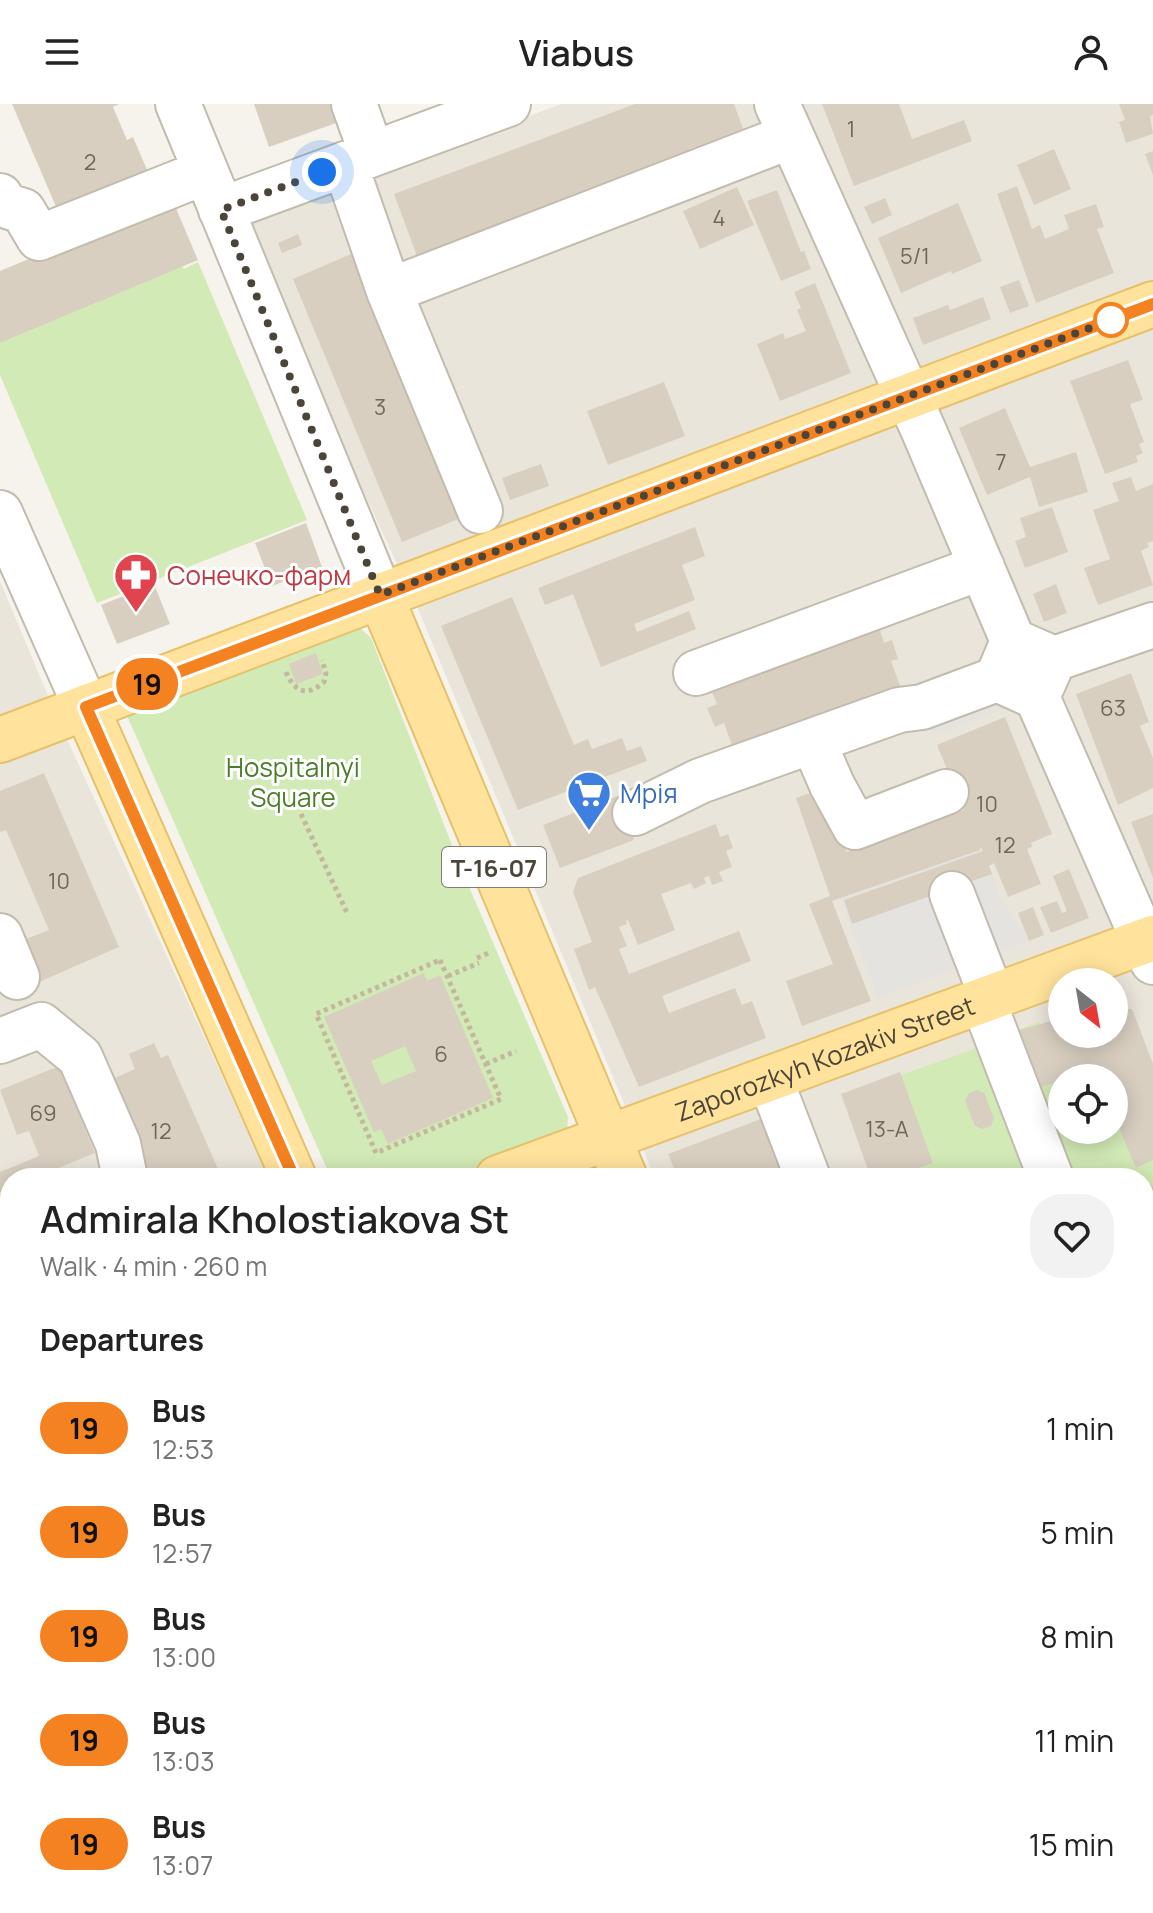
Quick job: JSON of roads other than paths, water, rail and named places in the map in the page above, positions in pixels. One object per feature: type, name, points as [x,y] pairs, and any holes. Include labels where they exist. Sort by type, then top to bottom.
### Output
[{"type":"main road","points":[[0,740],[1153,304]]},
{"type":"main road","name":"Т-16-07","points":[[380,595],[608,1139]]},
{"type":"main road","points":[[86,707],[290,1168]]},
{"type":"main road","name":"Zaporozkyh Kozakiv Street","points":[[526,1168],[988,999],[1150,947]]},
{"type":"main road","points":[[608,1139],[621,1168]]},
{"type":"street","points":[[178,104],[380,595]]},
{"type":"street","points":[[354,104],[358,159],[389,291],[480,511]]},
{"type":"street","points":[[0,196],[4,205],[23,211],[39,238],[213,191],[358,159],[508,104]]},
{"type":"street","points":[[389,291],[784,120],[982,567],[1005,660]]},
{"type":"street","points":[[0,513],[86,707]]},
{"type":"street","points":[[696,673],[982,567]]},
{"type":"street","points":[[1046,678],[1153,625]]},
{"type":"street","points":[[1005,660],[1046,678],[1150,947]]},
{"type":"street","points":[[635,813],[700,781],[899,710],[922,707],[1005,660]]},
{"type":"street","points":[[813,741],[855,827],[946,792]]},
{"type":"street","points":[[952,894],[1047,1168]]},
{"type":"street","points":[[0,936],[17,977]]},
{"type":"street","points":[[0,1041],[41,1025],[80,1057],[118,1144],[123,1168]]},
{"type":"street","points":[[770,1079],[804,1168]]},
{"type":"place","name":"Сонечко-фарм","points":[[136,614]]},
{"type":"place","name":"Мрія","points":[[589,832]]},
{"type":"park label","name":"Hospitalnyi Square","points":[[293,782]]}]
